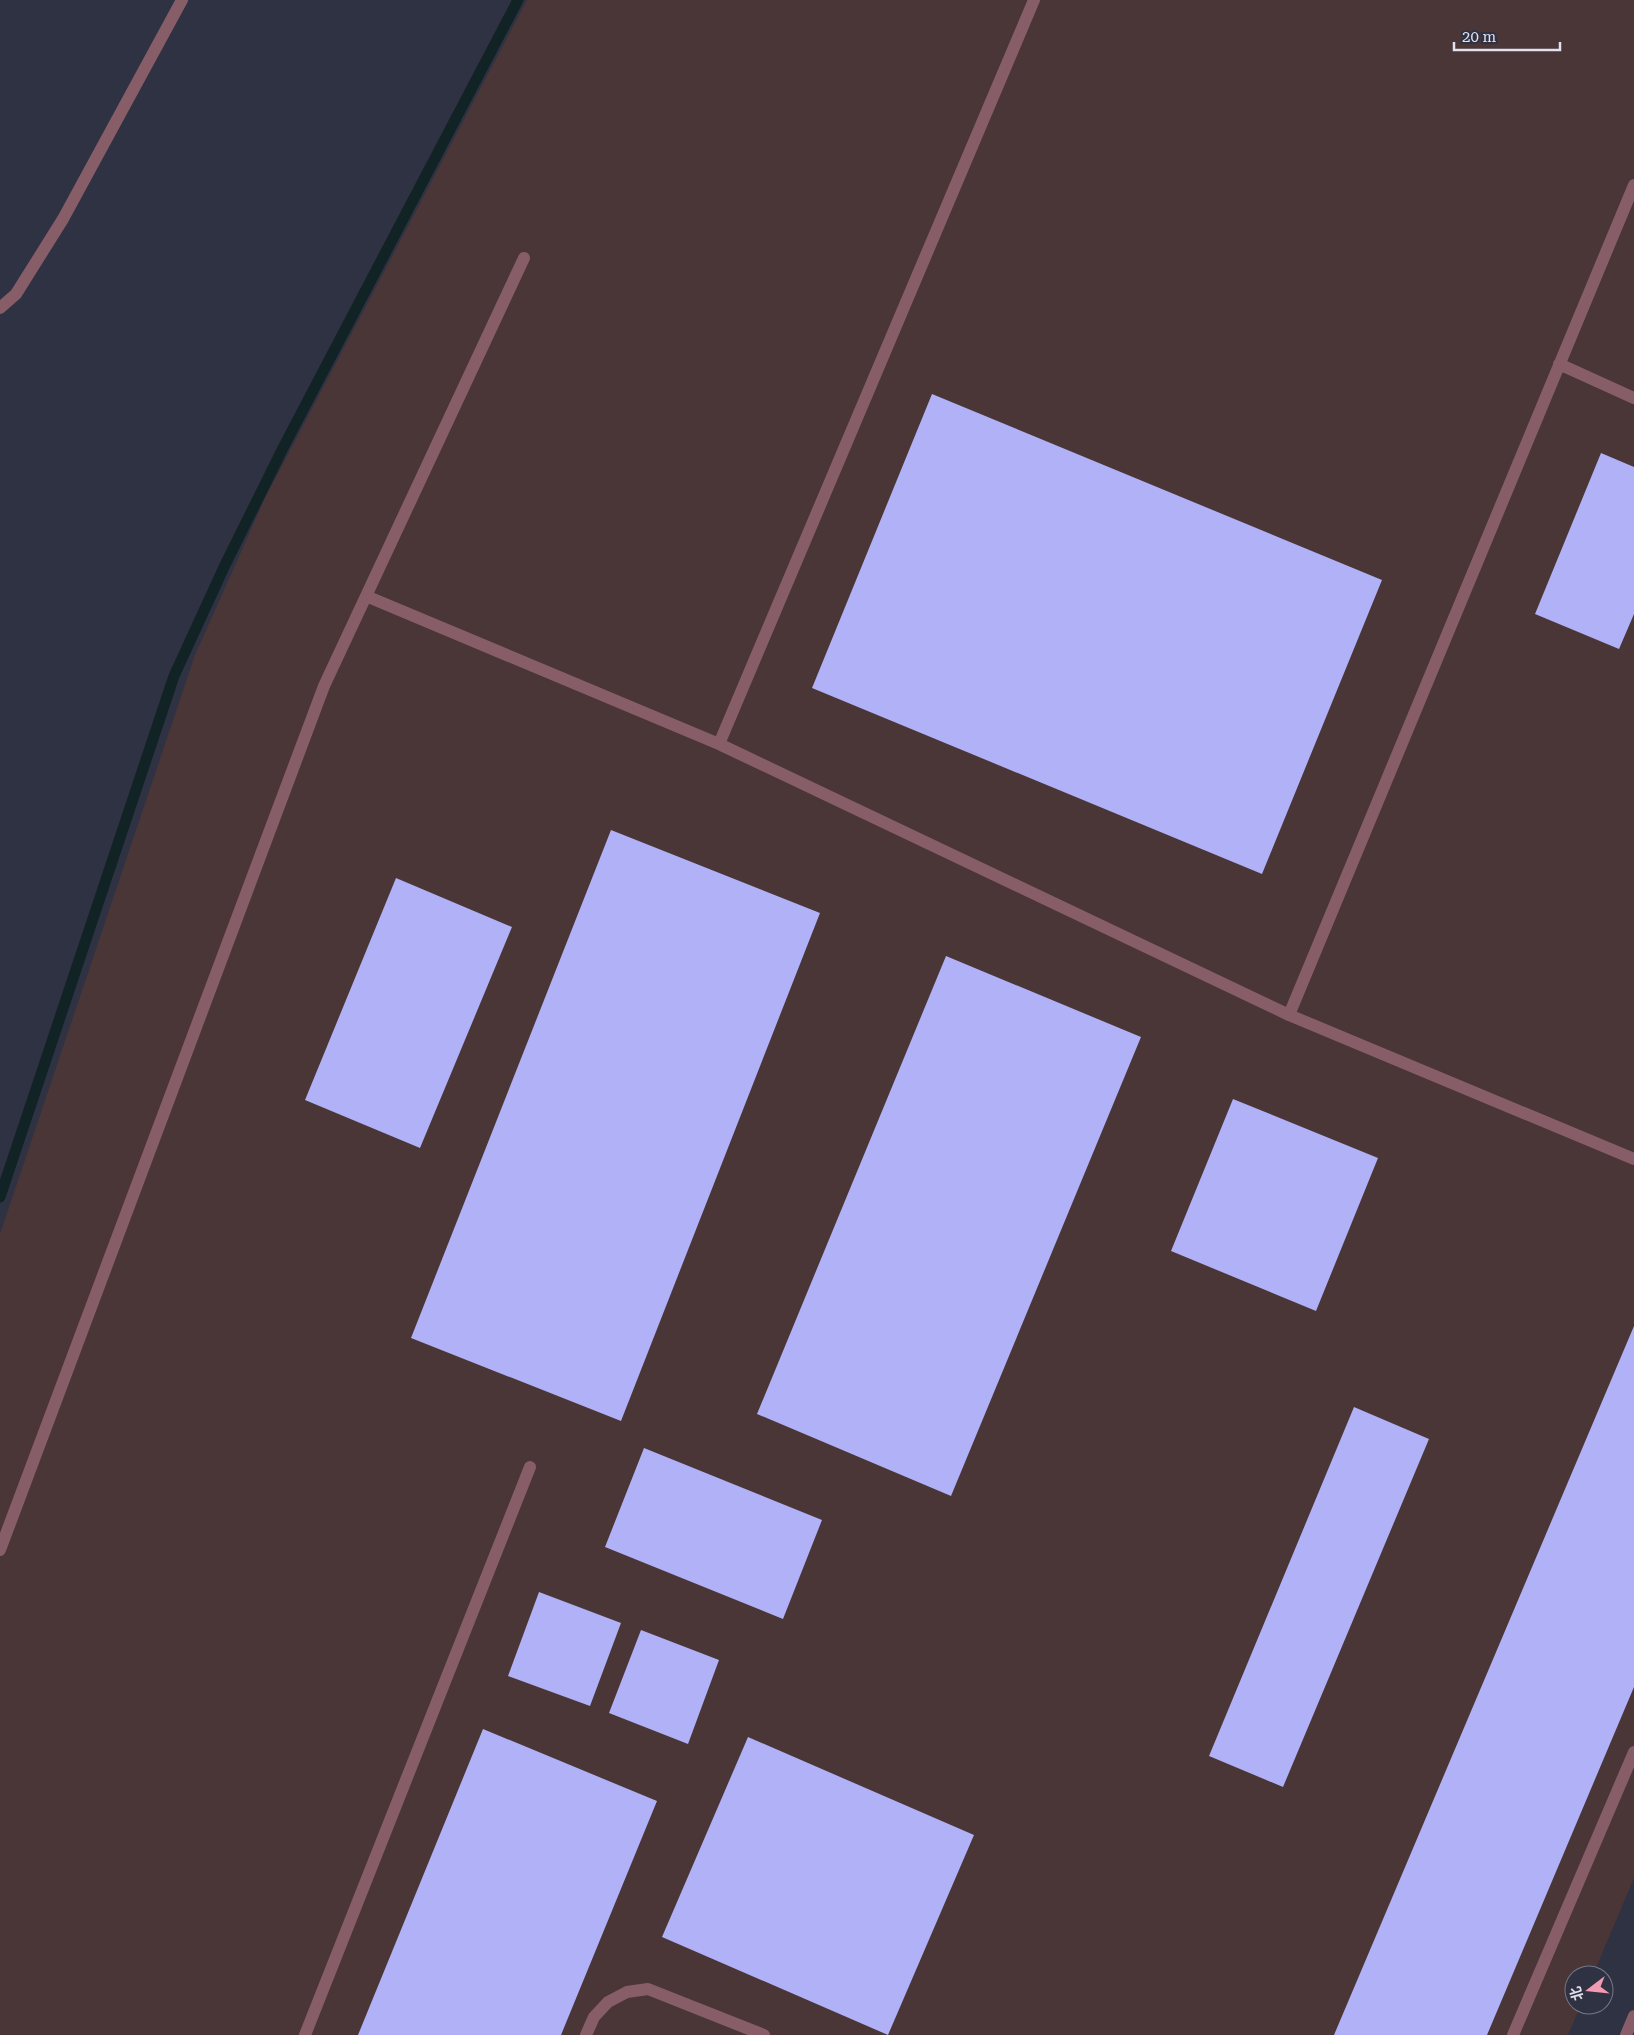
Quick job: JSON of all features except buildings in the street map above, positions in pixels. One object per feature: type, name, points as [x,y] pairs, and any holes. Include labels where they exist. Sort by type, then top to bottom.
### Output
[{"type":"street","points":[[0,308],[16,294],[64,219],[182,0]]},
{"type":"street","points":[[718,744],[1034,0]]},
{"type":"street","points":[[1289,1015],[1634,185]]},
{"type":"street","points":[[0,1550],[324,686],[524,258]]},
{"type":"street","points":[[1559,364],[1634,398]]},
{"type":"street","points":[[366,596],[718,744],[1289,1015],[1634,1159]]},
{"type":"street","points":[[305,2035],[530,1467]]},
{"type":"street","points":[[1513,2035],[1634,1752]]},
{"type":"street","points":[[586,2035],[594,2017],[608,2002],[627,1992],[648,1989],[764,2035]]},
{"type":"street","points":[[1626,2035],[1634,2016]]},
{"type":"shaded area","points":[[527,0],[1634,0],[1634,1878],[1597,1965],[1564,1965],[1564,2015],[1577,2015],[1568,2035],[0,2035],[0,1234],[195,655],[265,498]]},
{"type":"waterway","points":[[0,1197],[174,676],[225,565],[284,446],[518,0]]}]
